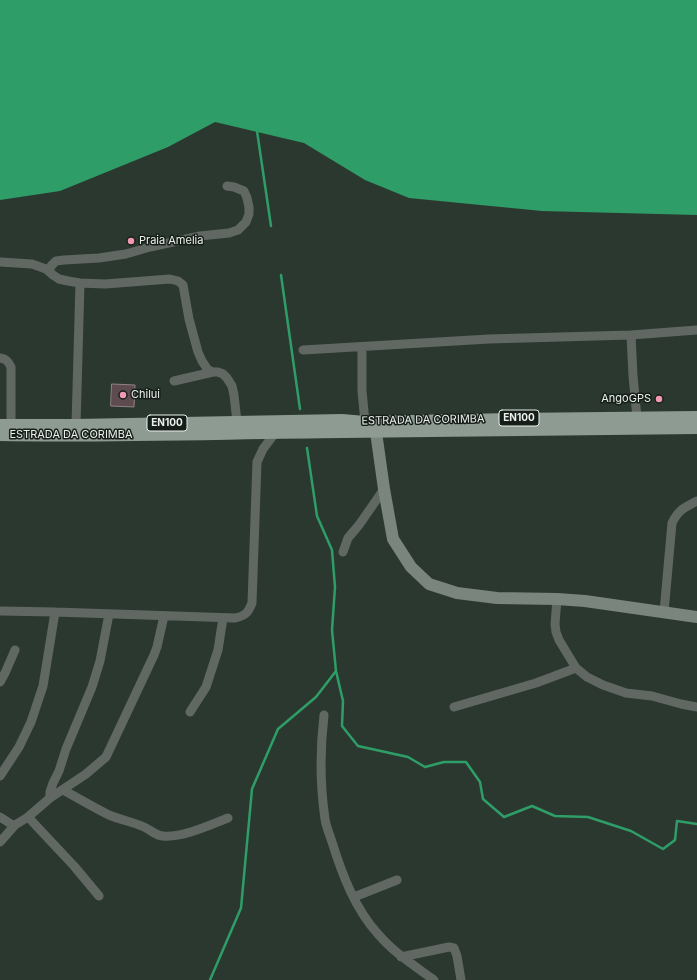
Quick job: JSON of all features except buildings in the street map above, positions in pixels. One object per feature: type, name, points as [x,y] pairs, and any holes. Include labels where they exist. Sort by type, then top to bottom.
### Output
[{"type":"main road","name":"ESTRADA DA CORIMBA","points":[[0,435],[90,436],[275,433],[337,424],[365,422],[697,417]]},
{"type":"main road","name":"ESTRADA DA CORIMBA","points":[[6,425],[237,422],[337,424]]},
{"type":"main road","name":"EN100","points":[[337,424],[376,432]]},
{"type":"main road","name":"ESTRADA DA CORIMBA","points":[[376,432],[697,428]]},
{"type":"street","points":[[49,271],[51,266],[56,261],[99,258],[126,254],[200,236],[229,233],[238,230],[246,222],[249,214],[247,198],[244,191],[226,186]]},
{"type":"street","points":[[0,262],[32,264],[46,269],[60,279],[68,282],[105,284],[170,279],[178,281],[183,285],[198,352],[208,370],[213,372]]},
{"type":"street","points":[[76,425],[80,283]]},
{"type":"street","points":[[303,350],[489,339],[631,335],[697,330]]},
{"type":"street","points":[[631,335],[637,418]]},
{"type":"street","points":[[362,347],[362,391],[365,422]]},
{"type":"street","points":[[0,358],[9,362],[11,367],[6,425]]},
{"type":"street","points":[[174,381],[213,372],[223,374],[228,378],[232,386],[237,422]]},
{"type":"street","points":[[376,432],[393,539],[411,567],[429,584],[457,593],[497,598],[585,601],[697,616]]},
{"type":"street","points":[[0,611],[223,618],[235,618],[242,616],[248,611],[252,603],[257,462],[263,449],[275,433]]},
{"type":"street","points":[[343,552],[348,538],[359,525],[384,488]]},
{"type":"street","points":[[664,612],[672,523],[676,515],[681,510],[697,501]]},
{"type":"street","points":[[557,599],[555,624],[559,640],[576,668],[587,677],[603,685],[626,693],[652,696],[697,707]]},
{"type":"street","points":[[0,776],[19,747],[31,722],[43,686],[55,612]]},
{"type":"street","points":[[50,798],[53,783],[92,687],[100,661],[109,614]]},
{"type":"street","points":[[0,842],[15,825],[28,817],[50,798],[94,768],[106,757],[154,655],[164,616]]},
{"type":"street","points":[[190,712],[206,687],[218,650],[223,618]]},
{"type":"street","points":[[0,682],[15,650]]},
{"type":"street","points":[[454,707],[536,683],[576,668]]},
{"type":"street","points":[[324,715],[321,758],[325,820],[346,880],[365,918],[378,935],[401,957],[434,980]]},
{"type":"street","points":[[63,790],[109,815],[146,828],[157,835],[162,836],[174,836],[206,827],[228,818]]},
{"type":"street","points":[[0,817],[15,825]]},
{"type":"street","points":[[28,817],[74,866],[99,896]]},
{"type":"street","points":[[354,897],[397,880]]},
{"type":"street","points":[[401,957],[449,947],[454,948],[457,956],[461,980]]},
{"type":"shaded area","points":[[0,0],[697,0],[697,215],[542,211],[409,198],[365,180],[304,143],[215,122],[168,147],[60,191],[0,200]]},
{"type":"waterway","points":[[257,131],[271,226]]},
{"type":"waterway","points":[[281,275],[300,409]]},
{"type":"waterway","points":[[210,980],[241,908],[252,789],[278,729],[316,697],[336,671],[332,630],[335,587],[332,550],[317,516],[307,448]]},
{"type":"waterway","points":[[336,671],[343,701],[342,726],[358,746],[408,757],[425,767],[444,762],[466,762],[480,782],[483,799],[504,817],[532,806],[555,816],[588,817],[631,831],[663,849],[675,840],[677,821],[697,824]]},
{"type":"place","name":"Praia Amelia","points":[[131,241]]},
{"type":"place","name":"Chilui","points":[[123,395]]},
{"type":"place","name":"AngoGPS","points":[[659,399]]}]
